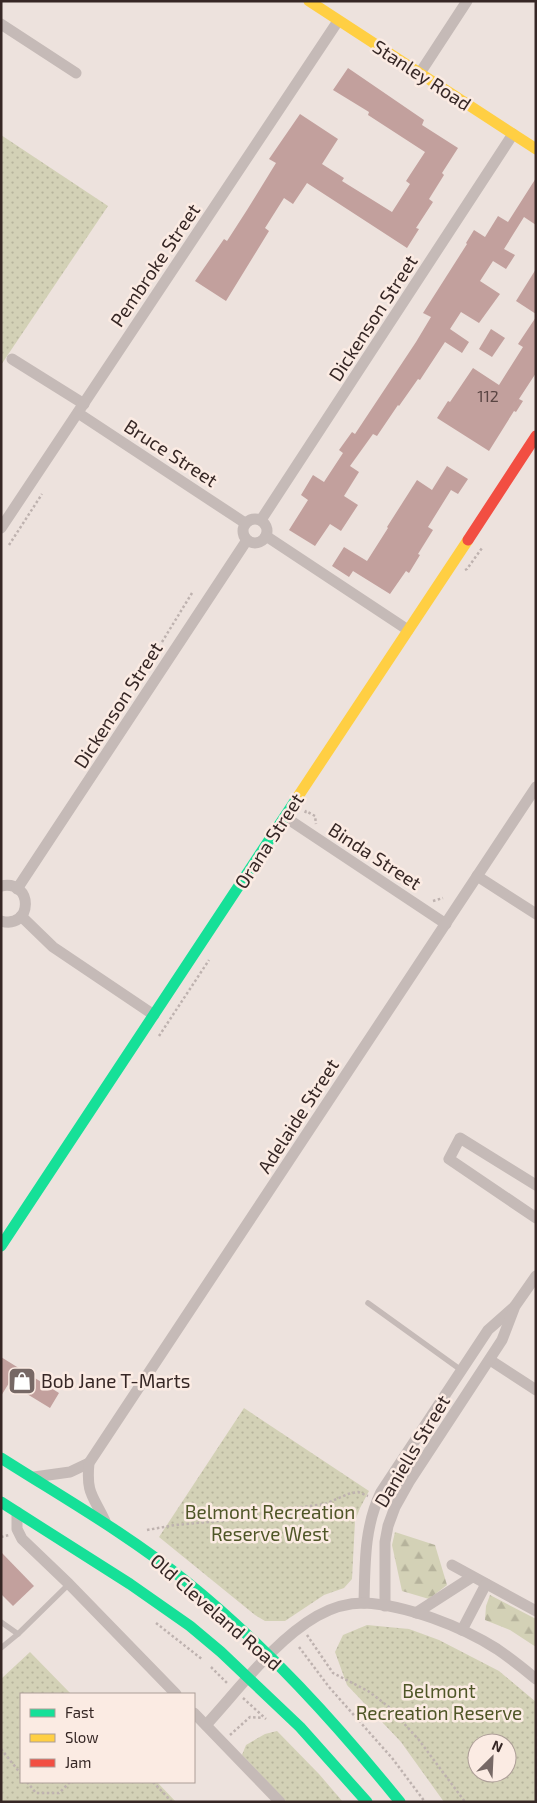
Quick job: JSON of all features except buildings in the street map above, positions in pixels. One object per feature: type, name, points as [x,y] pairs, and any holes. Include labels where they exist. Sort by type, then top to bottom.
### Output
[{"type":"main road","name":"Stanley Road","points":[[309,1],[536,149]]},
{"type":"main road","name":"Orana Street","points":[[1,1246],[536,436]]},
{"type":"main road","name":"Old Cleveland Road","points":[[1,1458],[107,1524],[169,1569],[270,1655],[334,1722],[400,1802]]},
{"type":"main road","name":"Old Cleveland Road","points":[[1,1502],[162,1606],[221,1652],[300,1726],[367,1802]]},
{"type":"street","points":[[420,73],[467,1]]},
{"type":"street","name":"Pembroke Street","points":[[1,528],[338,20]]},
{"type":"street","points":[[1,24],[76,73]]},
{"type":"street","name":"Dickenson Street","points":[[261,520],[513,134]]},
{"type":"street","name":"Bruce Street","points":[[12,359],[245,523]]},
{"type":"street","points":[[251,519],[261,520],[266,528],[266,536],[256,543],[247,540],[243,531],[245,523],[251,519]]},
{"type":"street","points":[[266,536],[408,630]]},
{"type":"street","name":"Dickenson Street","points":[[17,888],[247,540]]},
{"type":"street","name":"Adelaide Street","points":[[90,1463],[536,787]]},
{"type":"street","name":"Binda Street","points":[[285,817],[446,924]]},
{"type":"street","points":[[477,876],[536,914]]},
{"type":"street","points":[[1,886],[17,888],[24,896],[26,902],[21,916],[12,922],[1,922]]},
{"type":"street","points":[[21,916],[54,947],[154,1015]]},
{"type":"street","points":[[536,1185],[460,1138],[449,1159],[536,1218]]},
{"type":"street","name":"Daniells Street","points":[[364,1604],[366,1543],[370,1518],[377,1500],[488,1330],[515,1306],[536,1276]]},
{"type":"street","name":"Daniells Street","points":[[385,1606],[385,1542],[388,1526],[395,1507],[409,1482],[502,1340],[515,1306]]},
{"type":"street","points":[[490,1360],[536,1390]]},
{"type":"street","points":[[32,1478],[70,1472],[90,1463]]},
{"type":"street","points":[[90,1463],[89,1492],[98,1504],[107,1524]]},
{"type":"street","points":[[17,1512],[17,1529],[20,1537],[69,1584],[175,1693]]},
{"type":"street","points":[[452,1565],[536,1611]]},
{"type":"street","points":[[416,1613],[472,1577]]},
{"type":"street","points":[[462,1630],[486,1584]]},
{"type":"street","points":[[248,1678],[301,1626],[319,1615],[343,1605],[364,1604],[385,1606],[416,1613],[462,1630],[496,1649],[536,1679]]},
{"type":"street","name":"Old Cleveland Road","points":[[206,1725],[248,1678]]},
{"type":"street","points":[[195,1714],[280,1802]]},
{"type":"lane","points":[[368,1303],[462,1370]]},
{"type":"lane","points":[[1,1648],[69,1584]]},
{"type":"lane","points":[[1,1622],[18,1634]]},
{"type":"path","points":[[9,546],[42,494]]},
{"type":"path","points":[[162,642],[192,593]]},
{"type":"path","points":[[159,1036],[212,955]]},
{"type":"path","points":[[147,1530],[175,1525],[241,1519],[272,1511],[325,1504],[348,1494],[358,1492],[370,1496]]},
{"type":"path","points":[[289,1509],[291,1518]]},
{"type":"path","points":[[1,1537],[11,1535],[20,1537]]},
{"type":"path","points":[[154,1622],[208,1663],[266,1719]]},
{"type":"path","points":[[301,1626],[333,1672],[368,1691],[389,1707],[419,1740],[465,1802]]},
{"type":"path","points":[[299,1647],[329,1687],[392,1758],[425,1802]]},
{"type":"path","points":[[228,1736],[250,1717],[255,1716],[271,1721]]},
{"type":"path","points":[[1,1749],[20,1773]]},
{"type":"path","points":[[28,1783],[36,1793],[59,1793],[69,1783]]},
{"type":"path","points":[[154,1783],[172,1802]]},
{"type":"green space","points":[[1,135],[108,206],[1,365]]},
{"type":"green space","name":"Belmont Recreation Reserve West","points":[[244,1408],[369,1491],[355,1521],[352,1579],[344,1588],[324,1595],[285,1621],[265,1621],[255,1615],[159,1537]]},
{"type":"green space","points":[[395,1532],[435,1545],[447,1585],[429,1599],[402,1591],[392,1545]]},
{"type":"green space","points":[[490,1595],[536,1619],[536,1647],[510,1630],[485,1620],[486,1606]]},
{"type":"green space","name":"Belmont Recreation Reserve","points":[[367,1625],[409,1629],[439,1640],[499,1671],[536,1702],[536,1802],[444,1802],[401,1742],[347,1685],[335,1652],[343,1635]]},
{"type":"green space","points":[[30,1652],[70,1693],[20,1693],[20,1783],[158,1783],[176,1802],[1,1802],[1,1679]]},
{"type":"green space","points":[[277,1731],[343,1802],[287,1802],[242,1755],[246,1745],[265,1734]]},
{"type":"traffic: fast","points":[[1,1246],[297,798]]},
{"type":"traffic: fast","points":[[1,1458],[142,1548],[216,1607],[299,1686],[351,1743],[400,1802]]},
{"type":"traffic: fast","points":[[1,1502],[130,1584],[190,1626],[221,1652],[300,1727],[367,1802]]},
{"type":"traffic: slow","points":[[309,1],[536,149]]},
{"type":"traffic: slow","points":[[297,798],[468,540]]},
{"type":"traffic: jam","points":[[468,540],[536,436]]},
{"type":"place","name":"Bob Jane T-Marts","points":[[22,1381]]}]
